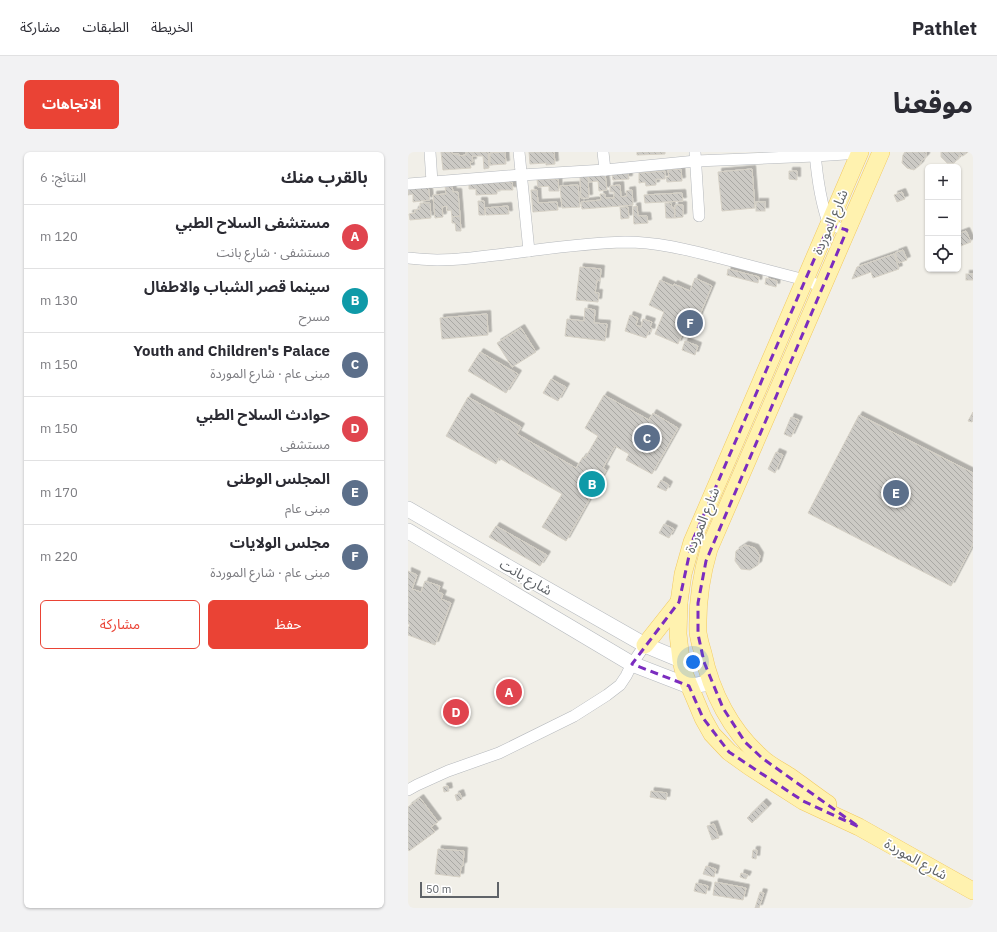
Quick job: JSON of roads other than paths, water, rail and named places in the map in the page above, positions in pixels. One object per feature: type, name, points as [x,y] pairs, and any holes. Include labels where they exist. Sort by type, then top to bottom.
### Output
[{"type":"main road","name":"شارع الموردة","points":[[860,152],[692,542],[683,574],[679,602],[678,634],[681,660],[689,686],[702,718],[712,734],[729,752],[803,801],[859,828],[973,891]]},
{"type":"main road","name":"شارع الموردة","points":[[859,828],[807,788],[762,758],[745,742],[733,725],[711,683],[704,662],[698,634],[698,603],[701,580],[710,549],[881,152]]},
{"type":"main road","name":"شارع بانت","points":[[408,509],[645,645],[681,660],[704,662]]},
{"type":"main road","name":"شارع بانت","points":[[408,531],[632,664],[689,686],[711,683]]},
{"type":"main road","points":[[645,645],[679,602]]},
{"type":"street","points":[[430,152],[432,182]]},
{"type":"street","points":[[519,152],[529,251]]},
{"type":"street","points":[[604,152],[605,170]]},
{"type":"street","points":[[408,184],[605,170],[695,157],[860,152]]},
{"type":"street","points":[[815,154],[822,204],[829,225],[847,230]]},
{"type":"street","points":[[695,157],[699,216]]},
{"type":"street","points":[[408,258],[442,261],[591,244],[642,242],[687,250],[805,280],[822,287]]},
{"type":"street","points":[[408,262],[424,260]]},
{"type":"street","points":[[408,790],[448,771],[499,753],[574,716],[607,696],[620,685],[645,645]]},
{"type":"place","name":"مجلس الولايات","points":[[690,323]]},
{"type":"place","name":"Youth and Children's Palace","points":[[647,438]]},
{"type":"place","name":"سينما قصر الشباب والاطفال","points":[[592,484]]},
{"type":"place","name":"المجلس الوطنى","points":[[896,493]]},
{"type":"place","name":"مستشفى السلاح الطبي","points":[[509,692]]},
{"type":"place","name":"حوادث السلاح الطبي","points":[[456,712]]}]
